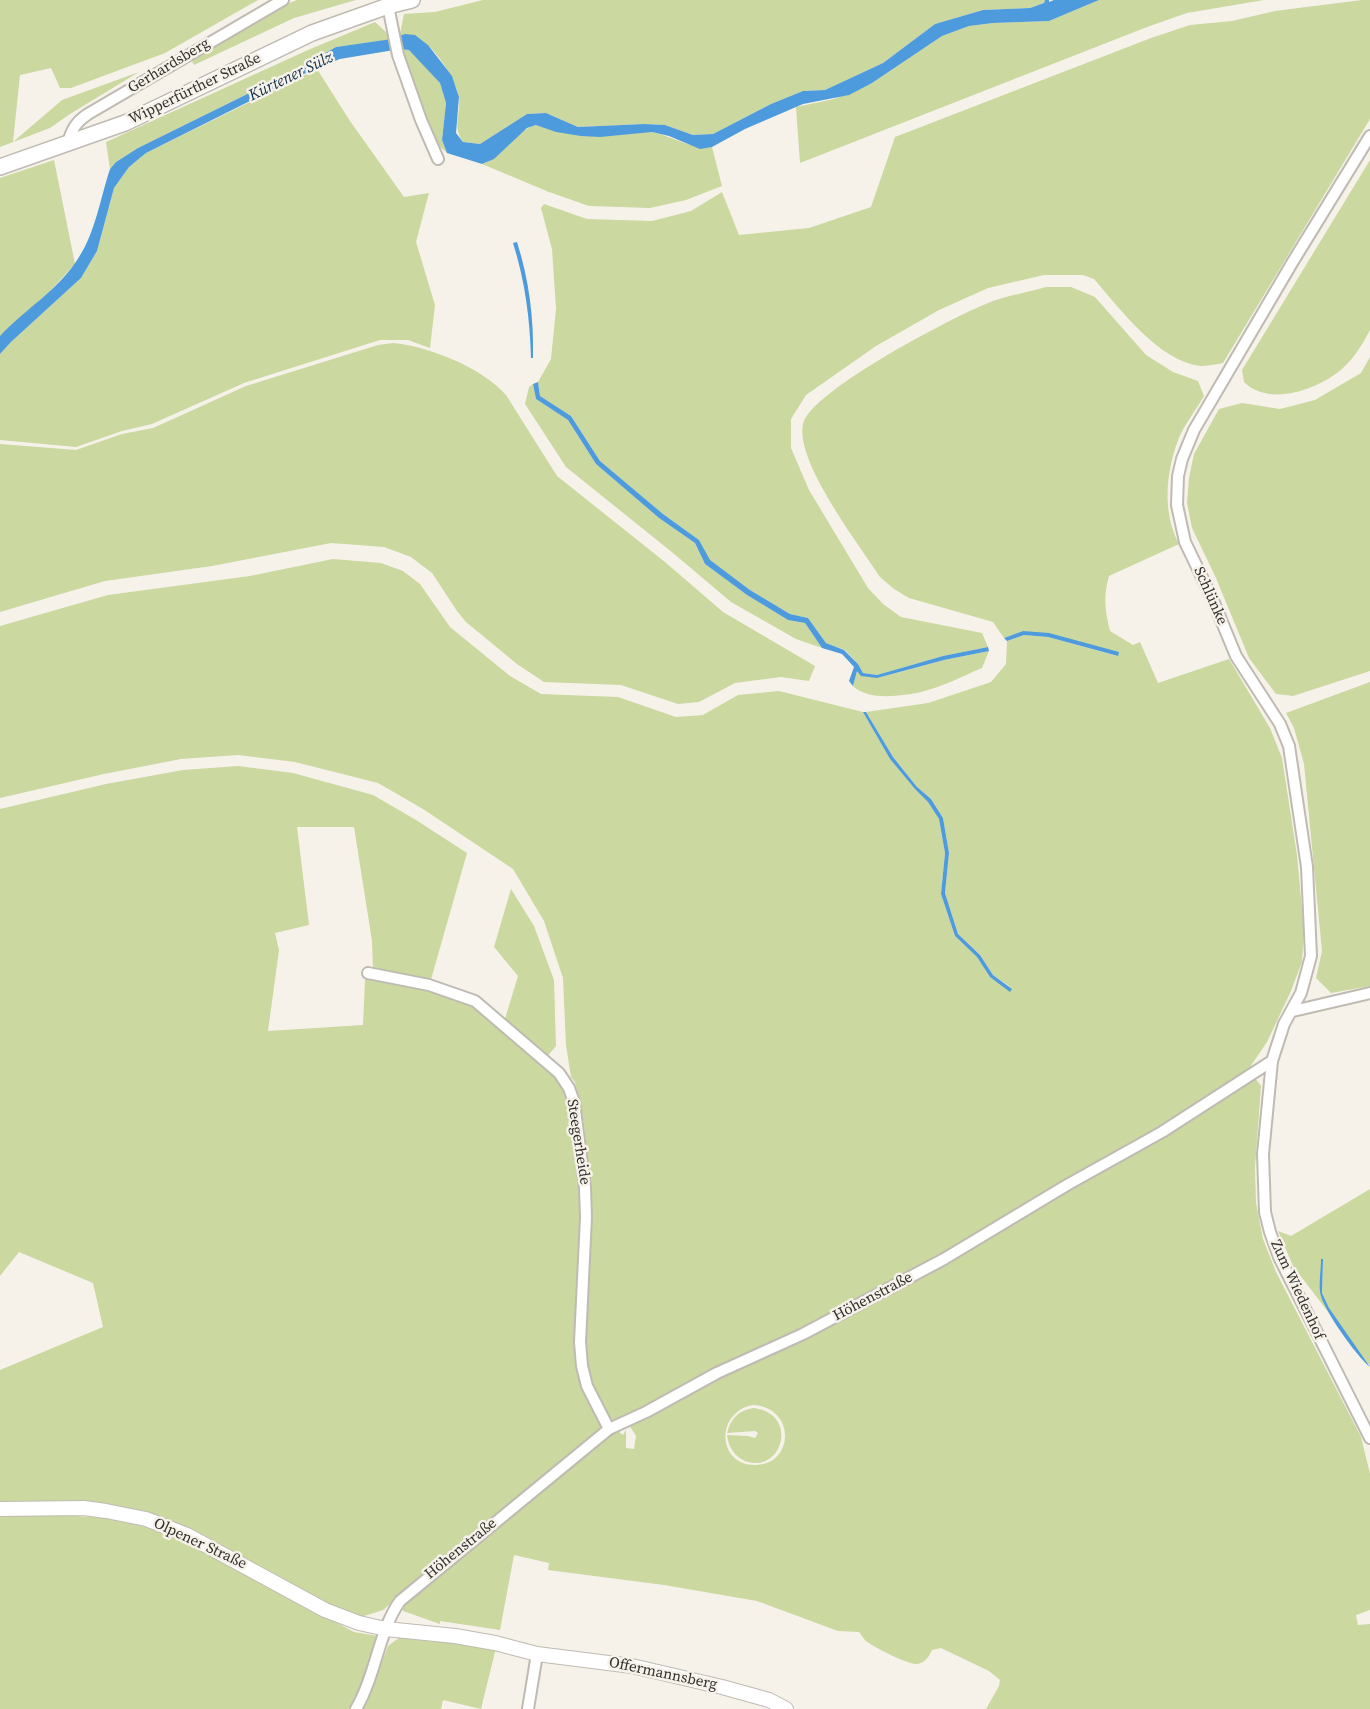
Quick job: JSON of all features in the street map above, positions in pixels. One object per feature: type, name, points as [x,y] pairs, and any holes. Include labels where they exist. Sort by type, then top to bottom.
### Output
[{"type":"main road","name":"Wipperfürther Straße","points":[[0,167],[125,123],[312,33],[388,6],[412,0]]},
{"type":"street","name":"Gerhardsberg","points":[[68,144],[76,122],[254,15],[283,0]]},
{"type":"street","points":[[388,6],[398,56],[438,159]]},
{"type":"street","name":"Schlünke","points":[[1293,1011],[1307,974],[1312,935],[1307,867],[1289,746],[1280,724],[1236,656],[1185,542],[1177,505],[1177,491],[1182,459],[1194,430],[1370,136]]},
{"type":"street","name":"Steegerheide","points":[[368,973],[447,990],[475,1001],[559,1073],[569,1088],[577,1116],[585,1188],[581,1357],[587,1386],[609,1429]]},
{"type":"street","points":[[1272,1061],[1284,1024],[1293,1011],[1370,993]]},
{"type":"street","name":"Höhenstraße","points":[[356,1709],[374,1671],[391,1613],[400,1601],[609,1429],[639,1416],[717,1373],[803,1334],[934,1265],[1067,1185],[1162,1132],[1272,1061]]},
{"type":"street","name":"Zum Wiedenhof","points":[[1272,1061],[1263,1154],[1265,1212],[1270,1232],[1308,1319],[1370,1438]]},
{"type":"street","name":"Olpener Straße","points":[[0,1509],[84,1508],[146,1519],[187,1535],[341,1617],[387,1629]]},
{"type":"street","name":"Offermannsberg","points":[[387,1629],[485,1641],[537,1654],[632,1666],[769,1700],[786,1709]]},
{"type":"street","points":[[528,1709],[537,1654]]},
{"type":"green space","points":[[0,0],[258,0],[165,53],[71,88],[60,88],[51,68],[20,75],[13,142],[62,100],[139,72],[50,128],[0,147]]},
{"type":"green space","points":[[297,0],[356,0],[294,18],[194,65],[191,59],[277,8]]},
{"type":"green space","points":[[483,0],[1045,0],[1044,3],[1030,8],[983,10],[935,24],[883,63],[825,90],[803,91],[771,104],[713,134],[693,135],[665,125],[578,127],[546,113],[527,114],[480,144],[463,142],[460,136],[457,125],[459,97],[457,89],[437,55],[418,38],[409,35],[400,37],[400,34],[404,14],[435,12]]},
{"type":"green space","points":[[1099,0],[1264,0],[1187,13],[1147,27],[800,163],[796,107],[834,99],[872,83],[942,36],[969,26],[1049,21]]},
{"type":"green space","points":[[1370,0],[1370,119],[1223,363],[1200,366],[1170,355],[1141,332],[1094,279],[1083,275],[1044,275],[988,288],[939,310],[876,346],[806,395],[791,419],[791,448],[809,490],[868,588],[883,604],[901,617],[982,633],[988,647],[943,656],[877,675],[863,673],[845,650],[826,643],[808,618],[790,614],[750,590],[709,560],[699,540],[663,514],[600,461],[571,416],[540,396],[538,382],[551,359],[556,309],[552,249],[541,208],[544,204],[587,219],[652,221],[691,211],[722,192],[739,235],[809,228],[871,207],[895,137],[1190,25],[1232,21],[1275,11]]},
{"type":"green space","points":[[375,22],[387,33],[388,40],[336,47],[292,72],[138,148],[116,162],[110,169],[106,142]]},
{"type":"green space","points":[[402,48],[409,50],[421,60],[440,83],[446,103],[442,140],[447,153],[436,143],[422,115]]},
{"type":"green space","points":[[317,69],[350,121],[404,197],[429,193],[416,242],[435,305],[430,348],[408,340],[380,340],[244,383],[152,424],[122,431],[76,447],[0,440],[0,354],[81,278],[97,251],[114,188],[129,167],[146,153]]},
{"type":"green space","points":[[536,125],[652,132],[690,145],[712,147],[722,186],[686,200],[650,208],[589,206],[482,164],[490,161],[521,133]]},
{"type":"green space","points":[[54,160],[75,264],[50,291],[0,336],[0,178]]},
{"type":"green space","points":[[1370,160],[1370,330],[1347,364],[1320,383],[1294,393],[1266,393],[1254,389],[1244,382],[1242,370]]},
{"type":"green space","points":[[1046,287],[1071,287],[1095,297],[1146,355],[1173,372],[1198,381],[1204,396],[1181,434],[1171,466],[1168,506],[1179,544],[1109,576],[1105,597],[1106,610],[1110,631],[1133,645],[1140,642],[1158,683],[1229,659],[1270,728],[1282,758],[1297,855],[1304,931],[1302,962],[1291,991],[1267,1042],[1248,1070],[1156,1131],[881,1290],[618,1420],[613,1420],[605,1413],[592,1383],[586,1357],[591,1229],[590,1187],[584,1124],[575,1082],[571,1077],[566,1045],[563,978],[544,921],[513,869],[423,809],[378,783],[295,762],[238,755],[181,759],[0,798],[0,626],[108,595],[250,576],[333,559],[381,563],[403,571],[420,584],[450,627],[510,676],[541,694],[618,697],[676,717],[703,715],[738,695],[779,691],[863,712],[890,759],[928,802],[939,819],[945,853],[941,894],[955,936],[977,957],[990,977],[1012,988],[993,975],[980,955],[958,934],[945,893],[949,853],[943,818],[931,799],[917,787],[893,757],[866,712],[928,703],[991,682],[1006,664],[1007,641],[1024,635],[1048,637],[1117,656],[1119,652],[1023,631],[1004,638],[993,622],[909,598],[894,589],[880,577],[818,480],[803,440],[803,424],[812,410],[831,393],[857,374],[919,337],[993,301]]},
{"type":"green space","points":[[393,343],[422,349],[454,360],[496,385],[506,395],[557,476],[665,562],[723,612],[815,666],[809,681],[781,677],[735,683],[699,702],[678,704],[621,685],[544,682],[517,664],[466,622],[432,573],[411,557],[384,547],[331,543],[212,566],[105,581],[0,612],[0,444],[76,450],[122,434],[153,428],[246,386],[378,345]]},
{"type":"green space","points":[[1370,357],[1370,671],[1293,696],[1276,694],[1249,658],[1216,578],[1192,528],[1187,503],[1194,454],[1219,409],[1242,403],[1280,409],[1315,400],[1361,373]]},
{"type":"green space","points":[[533,384],[536,399],[568,420],[596,464],[659,518],[695,543],[705,564],[747,595],[788,620],[805,623],[822,648],[796,639],[731,602],[566,467],[525,404],[529,387]]},
{"type":"green space","points":[[989,651],[982,668],[921,692],[876,696],[859,691],[853,686],[857,671],[877,678]]},
{"type":"green space","points":[[1370,682],[1370,986],[1331,993],[1316,978],[1322,951],[1304,764],[1294,728],[1286,713]]},
{"type":"green space","points":[[238,766],[293,773],[373,795],[467,853],[430,983],[373,970],[372,941],[354,827],[297,827],[309,925],[275,933],[279,950],[268,1031],[363,1025],[365,980],[368,977],[451,996],[473,1005],[562,1083],[569,1097],[582,1188],[578,1342],[601,1423],[600,1429],[383,1610],[361,1617],[338,1610],[209,1538],[169,1521],[103,1504],[0,1502],[0,1370],[103,1327],[93,1283],[19,1252],[0,1276],[0,809],[106,784],[183,770]]},
{"type":"green space","points":[[511,889],[534,926],[554,980],[556,1046],[546,1058],[504,1022],[518,976],[494,947]]},
{"type":"green space","points":[[1255,1078],[1261,1086],[1255,1168],[1256,1203],[1263,1239],[1276,1272],[1361,1437],[1370,1474],[1370,1610],[1356,1615],[1358,1625],[1370,1624],[1370,1709],[986,1709],[1000,1680],[989,1671],[941,1648],[932,1650],[922,1662],[911,1663],[874,1646],[859,1632],[838,1631],[757,1601],[664,1585],[548,1570],[549,1563],[514,1555],[500,1630],[440,1621],[440,1624],[403,1611],[403,1606],[588,1449],[618,1431],[623,1435],[626,1430],[626,1448],[634,1449],[636,1436],[629,1425],[705,1383],[793,1344],[884,1299],[1072,1188],[1178,1129]],"holes":[[[753,1405],[767,1408],[777,1415],[783,1425],[785,1436],[783,1447],[778,1456],[768,1463],[755,1465],[742,1463],[733,1457],[728,1448],[727,1427],[732,1417],[741,1410]]]},
{"type":"green space","points":[[1370,1189],[1370,1365],[1362,1359],[1322,1293],[1323,1259],[1321,1280],[1322,1294],[1327,1307],[1338,1325],[1293,1266],[1278,1231],[1291,1236]]},
{"type":"green space","points":[[754,1408],[768,1413],[777,1421],[781,1431],[781,1442],[776,1452],[768,1459],[758,1463],[745,1461],[738,1456],[730,1447],[727,1435],[755,1438],[758,1433],[755,1431],[727,1433],[736,1416]]},
{"type":"green space","points":[[0,1516],[103,1518],[160,1532],[179,1539],[354,1632],[378,1636],[363,1684],[349,1709],[0,1709]]},
{"type":"green space","points":[[400,1637],[496,1648],[481,1709],[443,1700],[441,1709],[360,1709],[372,1688],[388,1646]]},
{"type":"water","name":"Kürtener Sülz","points":[[1045,0],[1049,2],[1099,0],[1049,21],[969,26],[942,36],[872,83],[849,95],[803,104],[745,129],[712,147],[700,149],[669,136],[652,132],[600,137],[581,136],[556,132],[536,125],[527,128],[494,159],[482,164],[447,153],[442,140],[446,103],[440,83],[409,50],[400,49],[340,59],[310,71],[146,153],[129,167],[114,188],[97,251],[81,278],[0,354],[0,336],[62,279],[79,257],[93,226],[110,169],[116,162],[138,148],[292,72],[336,47],[392,39],[405,34],[415,35],[428,45],[452,76],[459,97],[456,133],[463,142],[480,144],[527,114],[546,113],[578,127],[665,125],[693,135],[713,134],[771,104],[803,91],[825,90],[883,63],[935,24],[983,10],[1030,8],[1044,3]]},
{"type":"water","points":[[517,242],[530,299],[533,358],[531,358],[524,286],[513,243]]},
{"type":"water","points":[[538,382],[540,396],[571,416],[600,461],[663,514],[699,540],[710,560],[750,590],[790,614],[808,618],[826,643],[844,650],[858,664],[863,673],[877,675],[943,656],[988,647],[989,651],[877,678],[861,676],[857,671],[853,686],[849,681],[854,667],[842,654],[822,648],[805,623],[788,620],[747,595],[705,564],[695,543],[659,518],[596,464],[568,420],[536,399],[533,384]]},
{"type":"water","points":[[1023,631],[1049,633],[1119,652],[1118,656],[1048,637],[1024,635],[1007,641],[1004,638]]},
{"type":"water","points":[[863,712],[866,712],[893,757],[917,787],[931,799],[943,818],[949,853],[945,893],[958,934],[980,955],[993,975],[1012,989],[1010,992],[990,977],[977,957],[955,936],[941,894],[945,853],[939,819],[928,802],[890,759]]},
{"type":"water","points":[[1321,1259],[1323,1259],[1322,1293],[1329,1308],[1370,1367],[1341,1332],[1322,1299],[1320,1292]]}]
